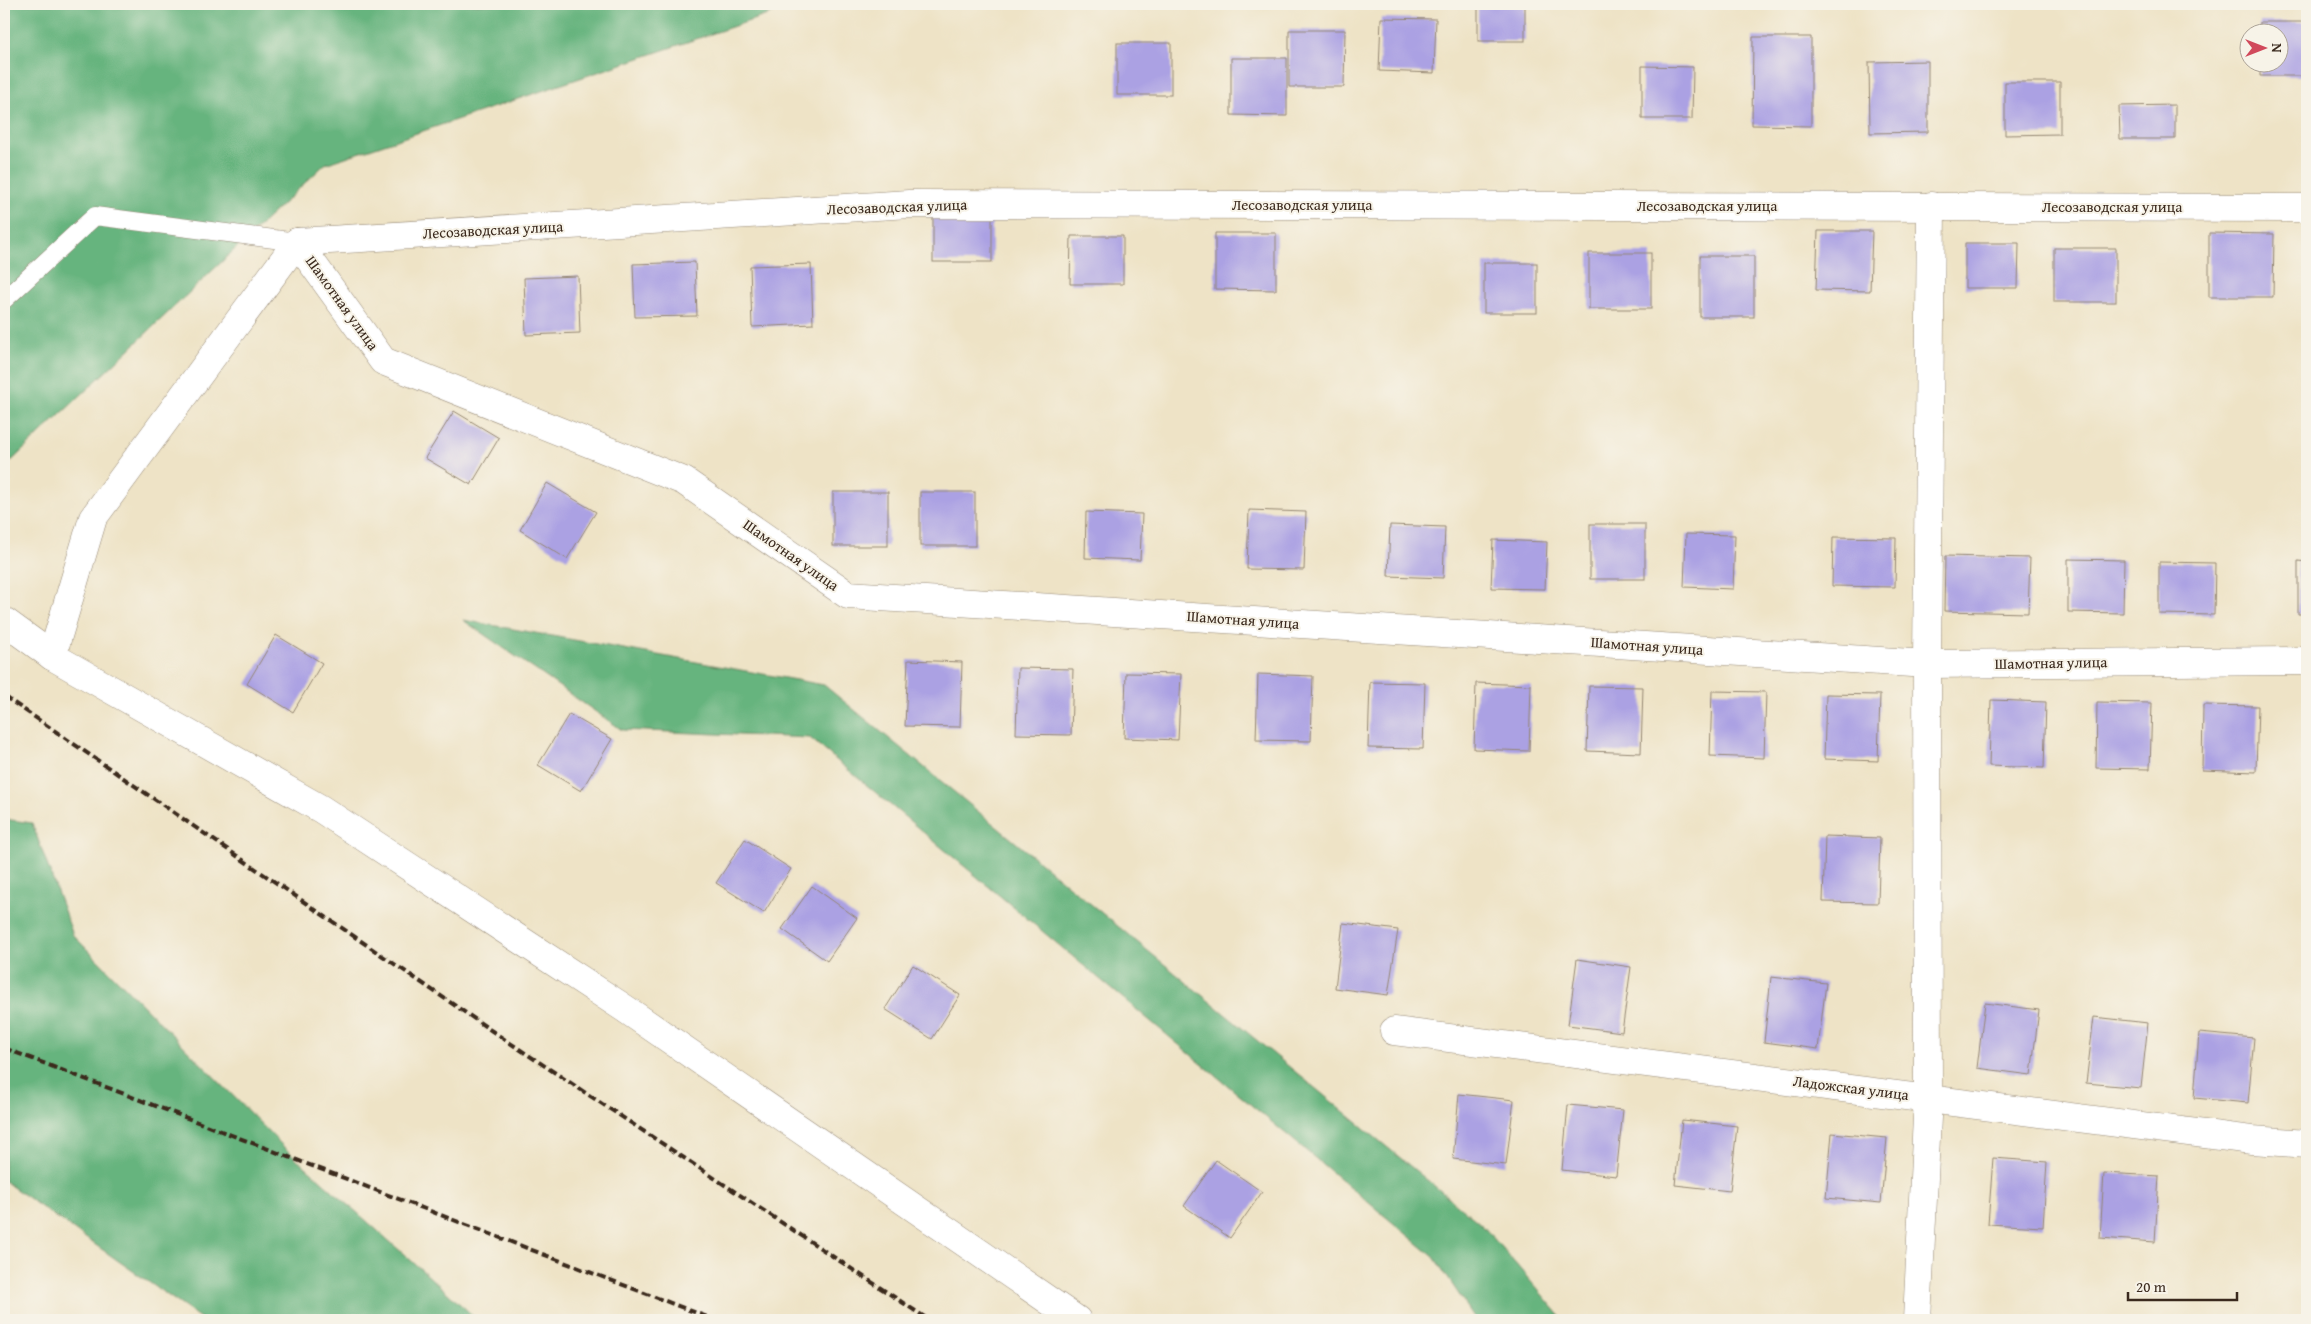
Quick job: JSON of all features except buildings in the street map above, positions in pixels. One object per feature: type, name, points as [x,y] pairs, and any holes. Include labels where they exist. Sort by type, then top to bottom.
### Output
[{"type":"street","name":"Лесозаводская улица","points":[[298,242],[909,204],[2307,208]]},
{"type":"street","points":[[1916,1320],[1928,1097],[1927,664],[1931,206]]},
{"type":"street","points":[[52,656],[93,518],[298,242]]},
{"type":"street","name":"Шамотная улица","points":[[298,242],[383,361],[684,481],[848,595],[1927,664],[2307,661]]},
{"type":"street","points":[[4,621],[52,656],[321,809],[624,1008],[1077,1320]]},
{"type":"street","name":"Ладожская улица","points":[[1394,1032],[1928,1097],[2252,1140],[2307,1144]]},
{"type":"lane","points":[[4,300],[95,216],[298,242]]},
{"type":"green space","points":[[4,4],[800,4],[325,164],[4,468]]},
{"type":"green space","points":[[463,620],[824,685],[1482,1225],[1564,1320],[1476,1320],[1434,1257],[810,738],[622,730]]},
{"type":"green space","points":[[4,819],[32,823],[73,935],[288,1151],[478,1320],[203,1320],[4,1181]]},
{"type":"railway","points":[[4,696],[492,1031],[929,1320]]},
{"type":"railway","points":[[4,1048],[715,1320]]}]
